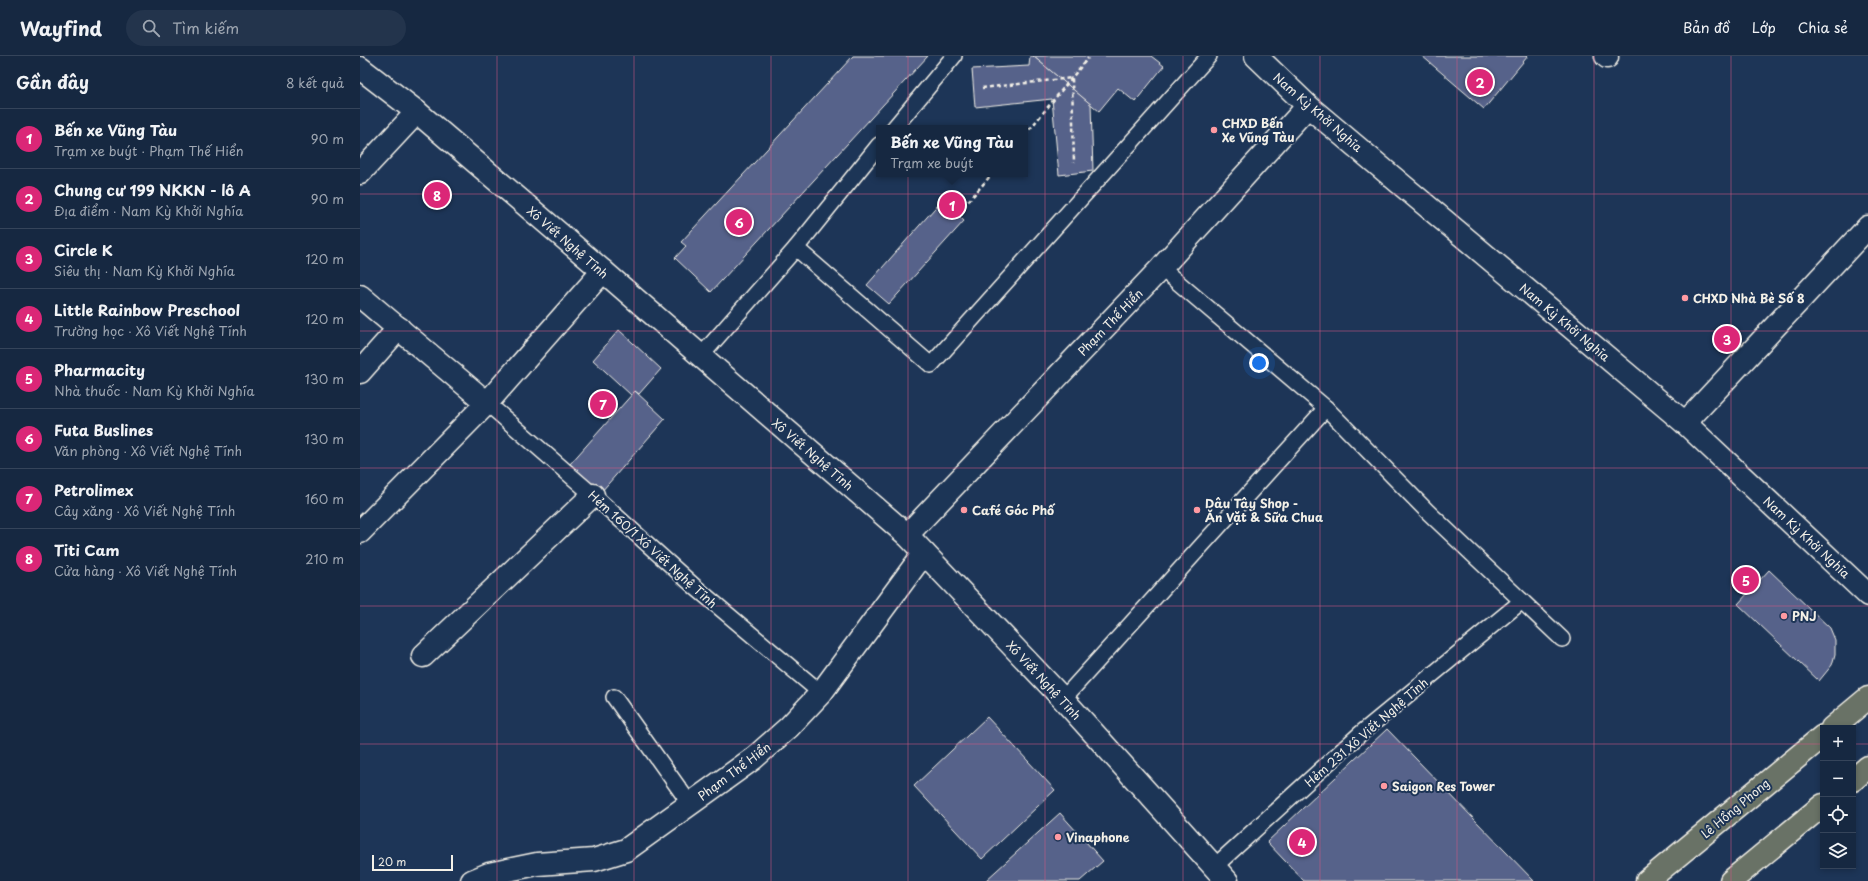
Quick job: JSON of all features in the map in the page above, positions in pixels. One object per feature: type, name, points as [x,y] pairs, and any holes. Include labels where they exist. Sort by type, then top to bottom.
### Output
[{"type":"main road","points":[[1836,725],[1868,698]]},
{"type":"main road","name":"Lê Hồng Phong","points":[[1648,881],[1820,738]]},
{"type":"main road","points":[[1856,777],[1868,767]]},
{"type":"main road","points":[[1736,879],[1820,808]]},
{"type":"street","name":"Nam Kỳ Khởi Nghĩa","points":[[1256,56],[1308,106],[1685,423],[1868,595]]},
{"type":"street","name":"Xô Viết Nghệ Tĩnh","points":[[360,68],[417,112],[907,535],[1063,699],[1221,874]]},
{"type":"street","name":"Phạm Thế Hiển","points":[[907,535],[1161,268],[1308,106]]},
{"type":"street","points":[[360,173],[417,112]]},
{"type":"street","points":[[1685,423],[1868,227]]},
{"type":"street","points":[[360,532],[487,403],[603,271]]},
{"type":"street","points":[[360,296],[487,403]]},
{"type":"street","points":[[360,372],[399,328]]},
{"type":"street","points":[[423,656],[593,495]]},
{"type":"street","name":"Phạm Thế Hiển","points":[[472,881],[489,874],[537,864],[594,860],[626,850],[754,758],[789,727],[821,693],[924,554]]},
{"type":"lane","points":[[896,125],[954,56]]},
{"type":"lane","points":[[796,248],[931,365],[1209,56]]},
{"type":"lane","points":[[700,357],[796,248],[876,150]]},
{"type":"lane","points":[[1161,268],[1326,408],[1428,512],[1562,639]]},
{"type":"lane","name":"Hẻm 160/1 Xô Viết Nghệ Tĩnh","points":[[487,403],[593,495],[694,586],[821,693]]},
{"type":"lane","points":[[1063,699],[1326,408]]},
{"type":"lane","name":"Hẻm 231 Xô Viết Nghệ Tĩnh","points":[[1221,874],[1360,734],[1522,601]]},
{"type":"lane","points":[[614,697],[690,804]]},
{"type":"path","points":[[1028,131],[1088,58]]},
{"type":"path","points":[[982,88],[1072,78]]},
{"type":"path","points":[[1072,78],[1074,163]]},
{"type":"path","points":[[959,212],[989,177]]},
{"type":"building","points":[[853,56],[928,56],[711,292],[675,258],[686,246],[681,242]]},
{"type":"building","points":[[1030,56],[1033,56],[1091,104],[1093,171],[1059,175],[1052,99],[975,107],[972,69],[1029,66]]},
{"type":"building","points":[[1033,56],[1151,56],[1164,66],[1135,102],[1118,88],[1099,111]]},
{"type":"building","points":[[1422,56],[1528,56],[1484,109]]},
{"type":"building","points":[[942,200],[964,221],[889,304],[867,285]]},
{"type":"building","points":[[619,330],[661,369],[639,394],[635,391],[631,395],[593,360]]},
{"type":"building","points":[[635,391],[665,419],[601,492],[570,464]]},
{"type":"building","name":"PNJ","points":[[1769,570],[1830,628],[1835,640],[1835,654],[1832,665],[1819,681],[1738,604]]},
{"type":"building","points":[[987,717],[1055,790],[982,859],[914,786]]},
{"type":"building","name":"Saigon Res Tower","points":[[1387,729],[1534,881],[1304,881],[1267,842]]},
{"type":"building","name":"Vinaphone","points":[[1060,813],[1103,861],[1080,881],[985,881]]},
{"type":"place","name":"Chung cư 199 NKKN - lô A","points":[[1480,82]]},
{"type":"place","name":"CHXD Bến Xe Vũng Tàu","points":[[1214,130]]},
{"type":"place","name":"Titi Cam","points":[[437,195]]},
{"type":"place","name":"Bến xe Vũng Tàu","points":[[952,205]]},
{"type":"place","name":"Futa Buslines","points":[[739,222]]},
{"type":"place","name":"CHXD Nhà Bè Số 8","points":[[1685,298]]},
{"type":"place","name":"Circle K","points":[[1727,339]]},
{"type":"place","name":"Petrolimex","points":[[603,404]]},
{"type":"place","name":"Café Góc Phố","points":[[964,510]]},
{"type":"place","name":"Dâu Tây Shop - Ăn Vặt & Sữa Chua","points":[[1197,510]]},
{"type":"place","name":"Pharmacity","points":[[1746,580]]},
{"type":"place","name":"PNJ","points":[[1784,616]]},
{"type":"place","name":"Saigon Res Tower","points":[[1384,786]]},
{"type":"place","name":"Vinaphone","points":[[1058,837]]},
{"type":"place","name":"Little Rainbow Preschool","points":[[1302,842]]}]
